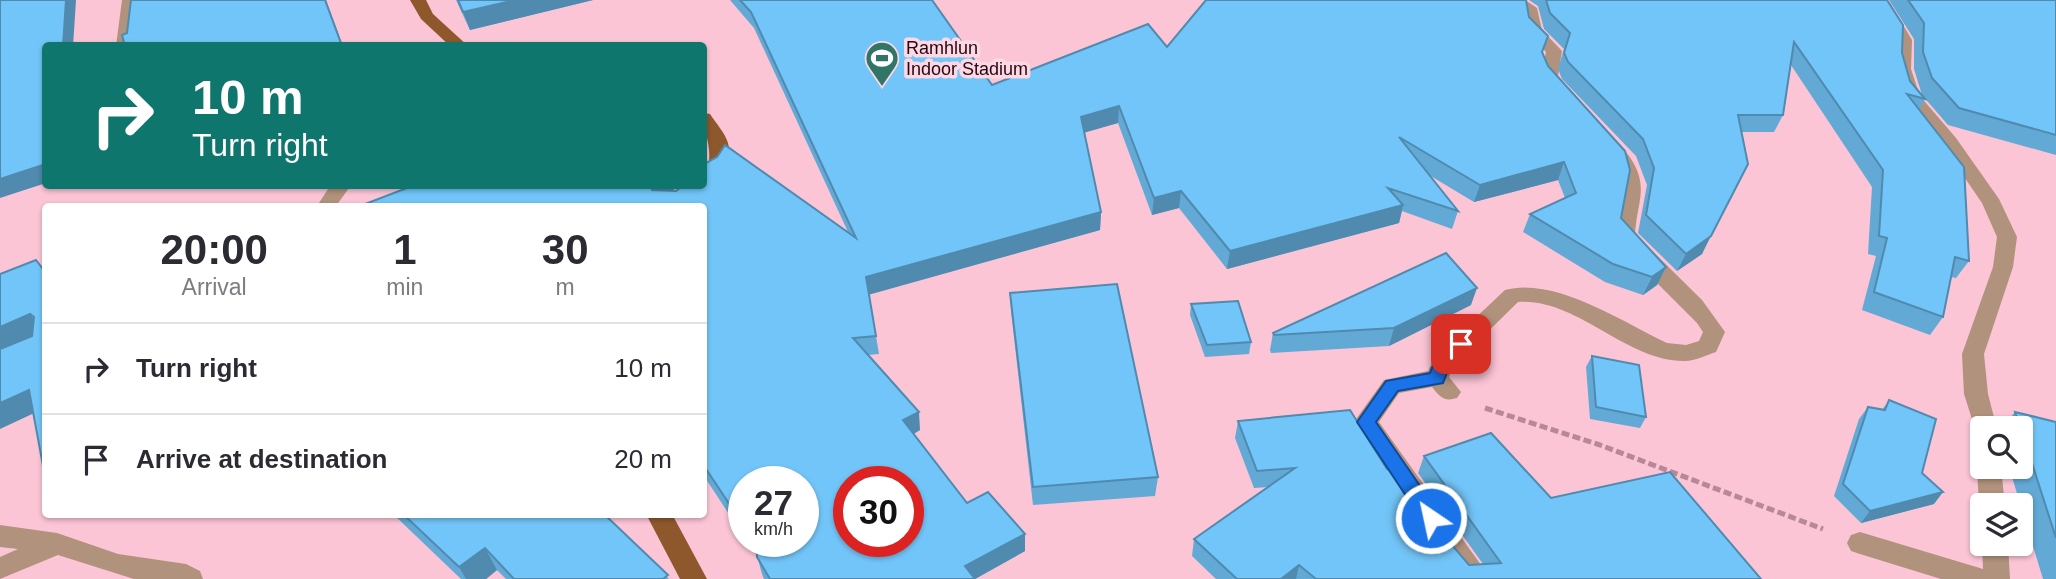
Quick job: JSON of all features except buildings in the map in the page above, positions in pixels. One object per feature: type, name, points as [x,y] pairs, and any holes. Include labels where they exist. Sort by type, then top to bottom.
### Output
[{"type":"main road","points":[[418,0],[426,16],[455,42]]},
{"type":"main road","points":[[707,123],[720,144],[718,163],[707,173]]},
{"type":"main road","points":[[661,518],[694,579]]},
{"type":"street","points":[[125,42],[130,0]]},
{"type":"street","points":[[1513,0],[1529,8],[1534,31],[1554,51],[1548,69],[1549,77],[1577,107]]},
{"type":"street","points":[[1876,0],[1882,3],[1904,40],[1903,69],[1912,97],[1950,142],[1992,203],[2007,237],[2003,267],[1973,354],[1976,394],[1982,416]]},
{"type":"street","points":[[1478,579],[1444,537],[1366,422],[1392,386],[1443,385],[1443,362],[1512,295],[1530,294],[1554,298],[1663,350],[1686,353],[1708,346],[1714,332],[1704,315],[1636,251],[1625,234],[1635,182],[1630,169],[1603,136]]},
{"type":"street","points":[[328,203],[339,189]]},
{"type":"street","points":[[0,536],[57,544],[118,565],[186,576],[190,579]]},
{"type":"street","points":[[1860,543],[1979,579]]},
{"type":"street","points":[[0,569],[57,544]]},
{"type":"street","points":[[1995,556],[1997,579]]},
{"type":"path","points":[[1443,385],[1478,406],[1600,445],[1860,543]]},
{"type":"place","name":"Ramhlun Indoor Stadium","points":[[882,88]]},
{"type":"route","points":[[1431,518],[1366,422],[1392,386],[1437,378],[1443,362],[1461,344]]}]
